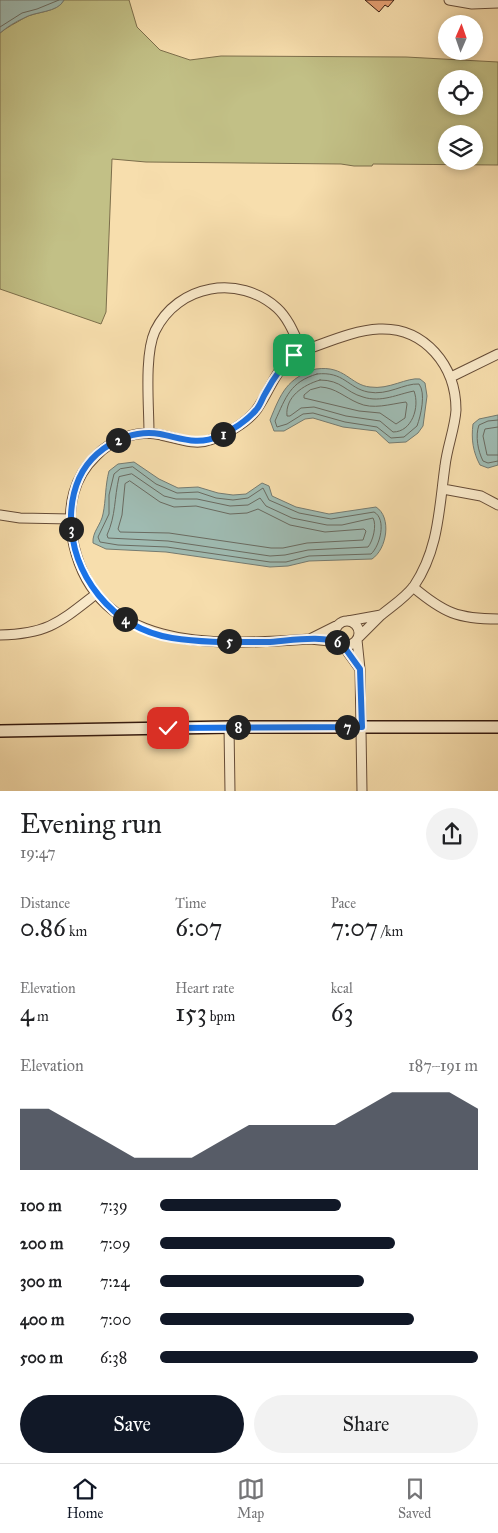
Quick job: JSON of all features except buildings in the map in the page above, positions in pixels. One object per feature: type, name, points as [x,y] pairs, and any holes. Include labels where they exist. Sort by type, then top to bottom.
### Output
[{"type":"street","points":[[449,0],[472,4],[498,3]]},
{"type":"street","points":[[149,433],[149,363],[154,332],[171,309],[186,298],[214,287],[247,290],[278,309],[285,317],[302,350]]},
{"type":"street","points":[[368,330],[396,330],[424,343],[434,351],[451,377],[455,394],[456,412],[447,452],[438,530],[433,546],[413,587],[394,607],[382,615],[352,644],[310,639],[258,642],[195,641],[170,637],[127,620],[96,594],[83,574],[77,558],[71,530],[73,490],[85,468],[97,454],[121,438],[149,433],[192,441],[207,441],[220,436],[240,424],[256,410],[285,362],[302,350],[368,330]]},
{"type":"street","points":[[451,377],[498,354]]},
{"type":"street","points":[[443,489],[481,496],[498,504]]},
{"type":"street","points":[[0,515],[20,518],[71,520]]},
{"type":"street","points":[[413,587],[432,603],[447,611],[470,617],[498,618]]},
{"type":"street","points":[[0,635],[28,634],[40,630],[61,621],[96,594]]},
{"type":"street","points":[[310,639],[348,621],[382,615]]},
{"type":"street","points":[[348,621],[355,625],[358,639],[362,727],[362,790]]},
{"type":"street","points":[[336,626],[334,633],[360,669]]},
{"type":"street","points":[[229,727],[230,790]]},
{"type":"street","points":[[0,731],[229,727],[498,727]]},
{"type":"shaded area","points":[[64,0],[129,0],[137,27],[160,50],[190,60],[221,56],[406,57],[498,62],[498,165],[483,165],[483,125],[438,125],[438,165],[373,164],[372,166],[354,166],[341,164],[146,162],[112,159],[106,312],[101,324],[0,289],[0,33],[24,18],[56,7]]},
{"type":"water","points":[[0,0],[64,0],[52,10],[29,16],[0,33]]},
{"type":"water","points":[[316,369],[341,372],[357,383],[370,387],[384,387],[420,379],[425,383],[427,396],[423,426],[418,433],[406,442],[389,443],[376,431],[343,427],[313,418],[305,419],[284,431],[274,431],[270,420],[286,388],[298,377]]},
{"type":"water","points":[[498,415],[498,465],[488,468],[480,465],[474,450],[472,440],[473,424],[479,419]]},
{"type":"water","points":[[134,462],[159,479],[178,488],[198,487],[233,495],[246,494],[262,483],[269,486],[272,496],[296,507],[329,514],[376,507],[381,512],[386,525],[384,541],[372,559],[309,561],[288,566],[270,567],[166,552],[106,549],[93,543],[93,539],[103,514],[109,471],[118,464]]},
{"type":"route","points":[[168,728],[362,727],[360,669],[342,644],[339,642],[310,639],[267,642],[195,641],[170,637],[151,631],[127,620],[96,594],[83,574],[77,558],[71,530],[73,490],[85,468],[97,454],[121,438],[138,434],[160,434],[192,441],[207,441],[220,436],[240,424],[256,410],[276,374],[285,362],[294,355]]}]
